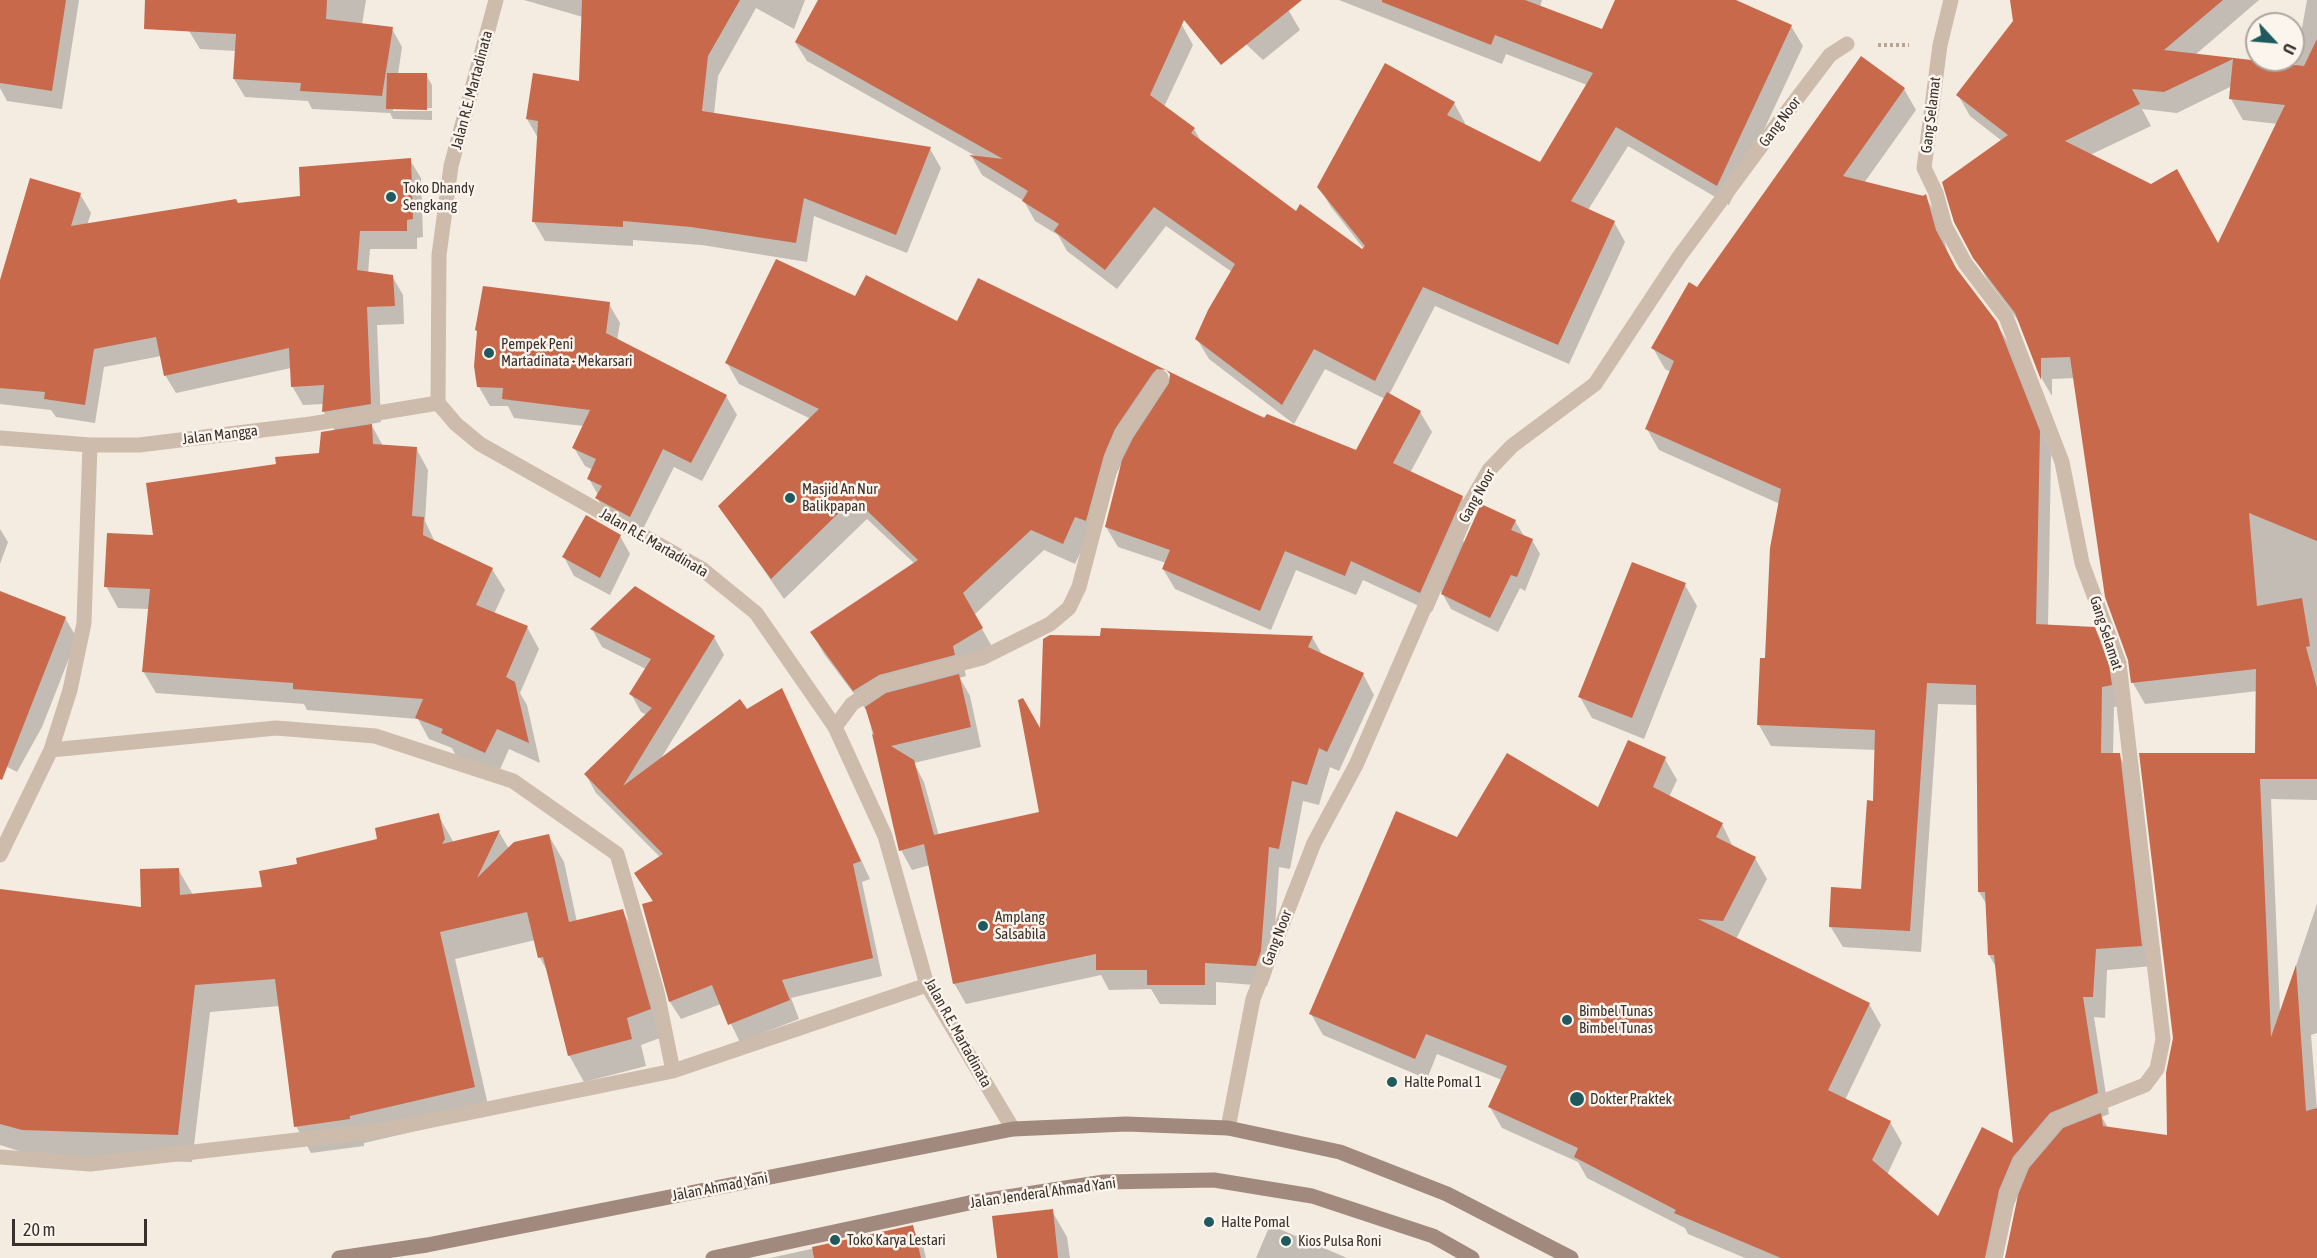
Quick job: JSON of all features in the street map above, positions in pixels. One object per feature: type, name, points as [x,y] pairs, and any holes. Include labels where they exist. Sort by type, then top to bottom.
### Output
[{"type":"main road","points":[[1013,1129],[1126,1124],[1228,1128],[1340,1152],[1447,1194],[1571,1258]]},
{"type":"main road","name":"Jalan Ahmad Yani","points":[[339,1258],[427,1245],[1013,1129]]},
{"type":"main road","name":"Jalan Jenderal Ahmad Yani","points":[[713,1258],[969,1203],[1082,1185],[1104,1182],[1214,1180],[1312,1196],[1433,1236],[1472,1258]]},
{"type":"street","name":"Jalan R.E. Martadinata","points":[[496,0],[451,166],[439,255],[438,403],[456,424],[480,444],[702,569],[756,613],[835,727],[885,836],[927,985],[1013,1129]]},
{"type":"street","name":"Gang Selamat","points":[[1951,0],[1940,45],[1924,168],[1936,193],[1944,226],[1965,263],[2006,317],[2062,462],[2082,563],[2119,663],[2163,1039],[2157,1069],[2145,1085],[2057,1120],[2021,1162],[2009,1192],[1995,1258]]},
{"type":"street","name":"Gang Noor","points":[[1228,1128],[1253,999],[1314,843],[1356,765],[1470,503],[1489,470],[1512,446],[1595,384],[1679,257],[1742,172],[1830,55],[1847,44]]},
{"type":"street","points":[[835,727],[852,704],[882,684],[982,658],[1050,624],[1069,608],[1079,586],[1113,457],[1124,433],[1161,378]]},
{"type":"street","name":"Jalan Mangga","points":[[0,438],[90,445],[139,445],[311,424],[438,403]]},
{"type":"street","points":[[0,855],[51,750],[70,690],[84,623],[90,445]]},
{"type":"street","points":[[51,750],[276,728],[375,736],[513,781],[617,854],[657,992],[673,1071]]},
{"type":"street","points":[[0,1157],[90,1164],[384,1130],[673,1071],[927,985]]},
{"type":"path","points":[[1847,44],[1940,45]]},
{"type":"building","points":[[0,0],[66,0],[52,91],[0,83]]},
{"type":"building","points":[[145,0],[327,0],[326,19],[393,27],[382,96],[300,91],[301,83],[233,79],[236,34],[144,29]]},
{"type":"building","points":[[582,0],[740,0],[708,56],[702,111],[931,147],[896,235],[804,198],[796,243],[691,227],[623,221],[623,227],[532,222],[538,121],[526,119],[533,73],[579,81]]},
{"type":"building","points":[[818,0],[1302,0],[1221,65],[1184,20],[1150,95],[1195,128],[1191,133],[1296,211],[1300,204],[1362,249],[1365,246],[1317,187],[1385,63],[1455,102],[1447,115],[1540,162],[1593,73],[1495,35],[1491,45],[1382,2],[1382,0],[1525,0],[1602,29],[1615,0],[1736,0],[1792,25],[1717,186],[1616,127],[1571,201],[1615,221],[1558,345],[1423,287],[1375,381],[1314,349],[1282,405],[1195,339],[1208,310],[1235,264],[1154,207],[1105,270],[1054,231],[1059,224],[1022,201],[1028,191],[969,155],[1003,159],[795,42]]},
{"type":"building","points":[[2010,0],[2223,0],[2164,50],[2245,59],[2245,72],[2305,72],[2305,64],[2317,39],[2317,541],[2249,513],[2257,606],[2302,598],[2310,646],[2306,647],[2317,688],[2317,779],[2260,779],[2271,1037],[2296,965],[2306,1111],[2317,1108],[2317,1258],[2005,1258],[2018,1195],[2029,1168],[2063,1128],[2101,1113],[2103,1126],[2167,1135],[2166,1073],[2173,1038],[2139,753],[2255,753],[2256,669],[2131,683],[2128,660],[2105,597],[2070,357],[2041,358],[2041,380],[2015,313],[1973,258],[1954,222],[1942,182],[2008,135],[1956,95],[2013,21]],"holes":[[[2233,59],[2229,99],[2285,105],[2218,243],[2177,169],[2151,184],[2065,141],[2140,104],[2132,89],[2164,92]]]},
{"type":"building","points":[[1861,56],[1905,88],[1843,176],[1923,196],[1926,194],[1936,230],[1956,268],[1997,322],[2040,431],[2036,624],[2095,627],[2109,665],[2112,685],[2102,687],[2101,753],[2120,753],[2142,946],[2096,949],[2093,997],[2083,997],[2098,1093],[2050,1113],[2013,1157],[1999,1190],[1985,1258],[1781,1258],[1674,1213],[1676,1210],[1574,1157],[1578,1148],[1488,1107],[1507,1066],[1426,1034],[1415,1059],[1309,1014],[1396,811],[1457,837],[1507,753],[1598,807],[1628,740],[1666,757],[1653,787],[1723,823],[1716,837],[1756,857],[1723,921],[1698,919],[1870,1003],[1828,1090],[1891,1121],[1872,1160],[1938,1216],[1982,1127],[2013,1143],[1994,955],[1988,955],[1985,892],[1978,892],[1976,685],[1927,683],[1910,931],[1829,927],[1831,887],[1861,889],[1867,800],[1873,801],[1875,730],[1757,725],[1760,658],[1765,658],[1770,548],[1781,489],[1645,429],[1674,361],[1651,348],[1689,282],[1697,287]]},
{"type":"building","points":[[387,73],[427,73],[427,110],[386,109]]},
{"type":"building","points":[[411,158],[413,219],[407,220],[407,231],[360,231],[357,270],[393,275],[395,306],[367,307],[371,404],[322,412],[324,385],[291,387],[289,348],[164,376],[156,337],[94,349],[85,405],[44,399],[45,392],[0,388],[0,280],[30,178],[81,193],[71,226],[236,199],[238,203],[300,196],[299,167]]},
{"type":"building","points":[[776,259],[855,296],[866,275],[957,321],[978,278],[1166,370],[1157,369],[1153,373],[1115,429],[1104,455],[1086,521],[1075,517],[1063,544],[1031,530],[963,593],[983,628],[953,646],[955,655],[879,675],[853,691],[810,632],[918,560],[854,498],[771,579],[718,506],[819,409],[725,363]]},
{"type":"building","points":[[483,286],[610,302],[606,333],[727,395],[691,463],[663,449],[630,517],[595,498],[602,486],[587,479],[596,459],[572,448],[590,410],[502,399],[503,388],[477,387],[474,366],[477,331],[475,330]]},
{"type":"building","points":[[1166,370],[1264,418],[1267,414],[1356,450],[1387,392],[1421,411],[1393,463],[1463,496],[1420,593],[1351,561],[1345,576],[1285,551],[1260,611],[1162,569],[1170,550],[1105,527],[1122,460],[1133,438],[1169,383],[1170,374]]},
{"type":"building","points":[[372,424],[373,444],[417,447],[412,516],[424,517],[423,535],[493,568],[476,605],[528,626],[506,677],[515,682],[529,743],[497,729],[485,753],[441,733],[443,729],[415,718],[423,699],[293,689],[293,683],[142,672],[150,589],[104,587],[107,533],[153,535],[146,483],[276,464],[275,457],[319,453],[321,432]]},
{"type":"building","points":[[1481,504],[1516,520],[1511,530],[1533,539],[1517,577],[1511,575],[1490,618],[1441,594]]},
{"type":"building","points":[[586,515],[621,535],[600,578],[562,557]]},
{"type":"building","points":[[1632,562],[1686,583],[1632,718],[1578,697]]},
{"type":"building","points":[[635,586],[715,636],[623,786],[740,699],[747,709],[782,688],[861,861],[853,864],[873,958],[782,980],[790,1000],[728,1025],[712,985],[669,1002],[642,904],[653,901],[634,873],[663,854],[584,774],[652,708],[629,694],[651,659],[590,629]]},
{"type":"building","points":[[0,591],[66,617],[2,780],[0,779]]},
{"type":"building","points":[[1101,628],[1313,636],[1308,647],[1364,673],[1327,752],[1319,748],[1307,785],[1292,781],[1279,849],[1269,847],[1261,951],[1256,966],[1205,963],[1205,985],[1147,985],[1147,970],[1096,970],[1096,954],[953,984],[924,844],[899,851],[872,734],[874,735],[865,707],[886,693],[959,674],[971,727],[891,746],[914,760],[934,835],[1039,812],[1018,700],[1023,698],[1040,728],[1043,639],[1050,635],[1100,636]]},
{"type":"building","points":[[439,813],[445,839],[442,844],[500,830],[477,878],[514,842],[549,834],[569,922],[623,909],[651,1009],[627,1018],[632,1039],[568,1056],[543,957],[538,958],[527,912],[440,932],[475,1087],[350,1116],[350,1119],[294,1127],[275,979],[195,985],[178,1135],[22,1130],[0,1124],[0,889],[141,907],[140,869],[179,868],[180,895],[262,887],[259,871],[297,864],[296,858],[377,839],[375,828]]},
{"type":"building","points":[[1053,1209],[1058,1258],[997,1258],[992,1216]]},
{"type":"building","points":[[913,1225],[921,1258],[814,1258],[812,1247]]},
{"type":"place","name":"Toko Dhandy Sengkang","points":[[391,197]]},
{"type":"place","name":"Pempek Peni Martadinata - Mekarsari","points":[[489,353]]},
{"type":"place","name":"Masjid An Nur Balikpapan","points":[[790,498]]},
{"type":"place","name":"Amplang Salsabila","points":[[983,926]]},
{"type":"place","name":"Bimbel Tunas Bimbel Tunas","points":[[1567,1020]]},
{"type":"place","name":"Halte Pomal 1","points":[[1392,1082]]},
{"type":"place","name":"Dokter Praktek","points":[[1577,1099]]},
{"type":"place","name":"Halte Pomal","points":[[1209,1222]]},
{"type":"place","name":"Toko Karya Lestari","points":[[835,1240]]},
{"type":"place","name":"Kios Pulsa Roni","points":[[1286,1241]]}]
